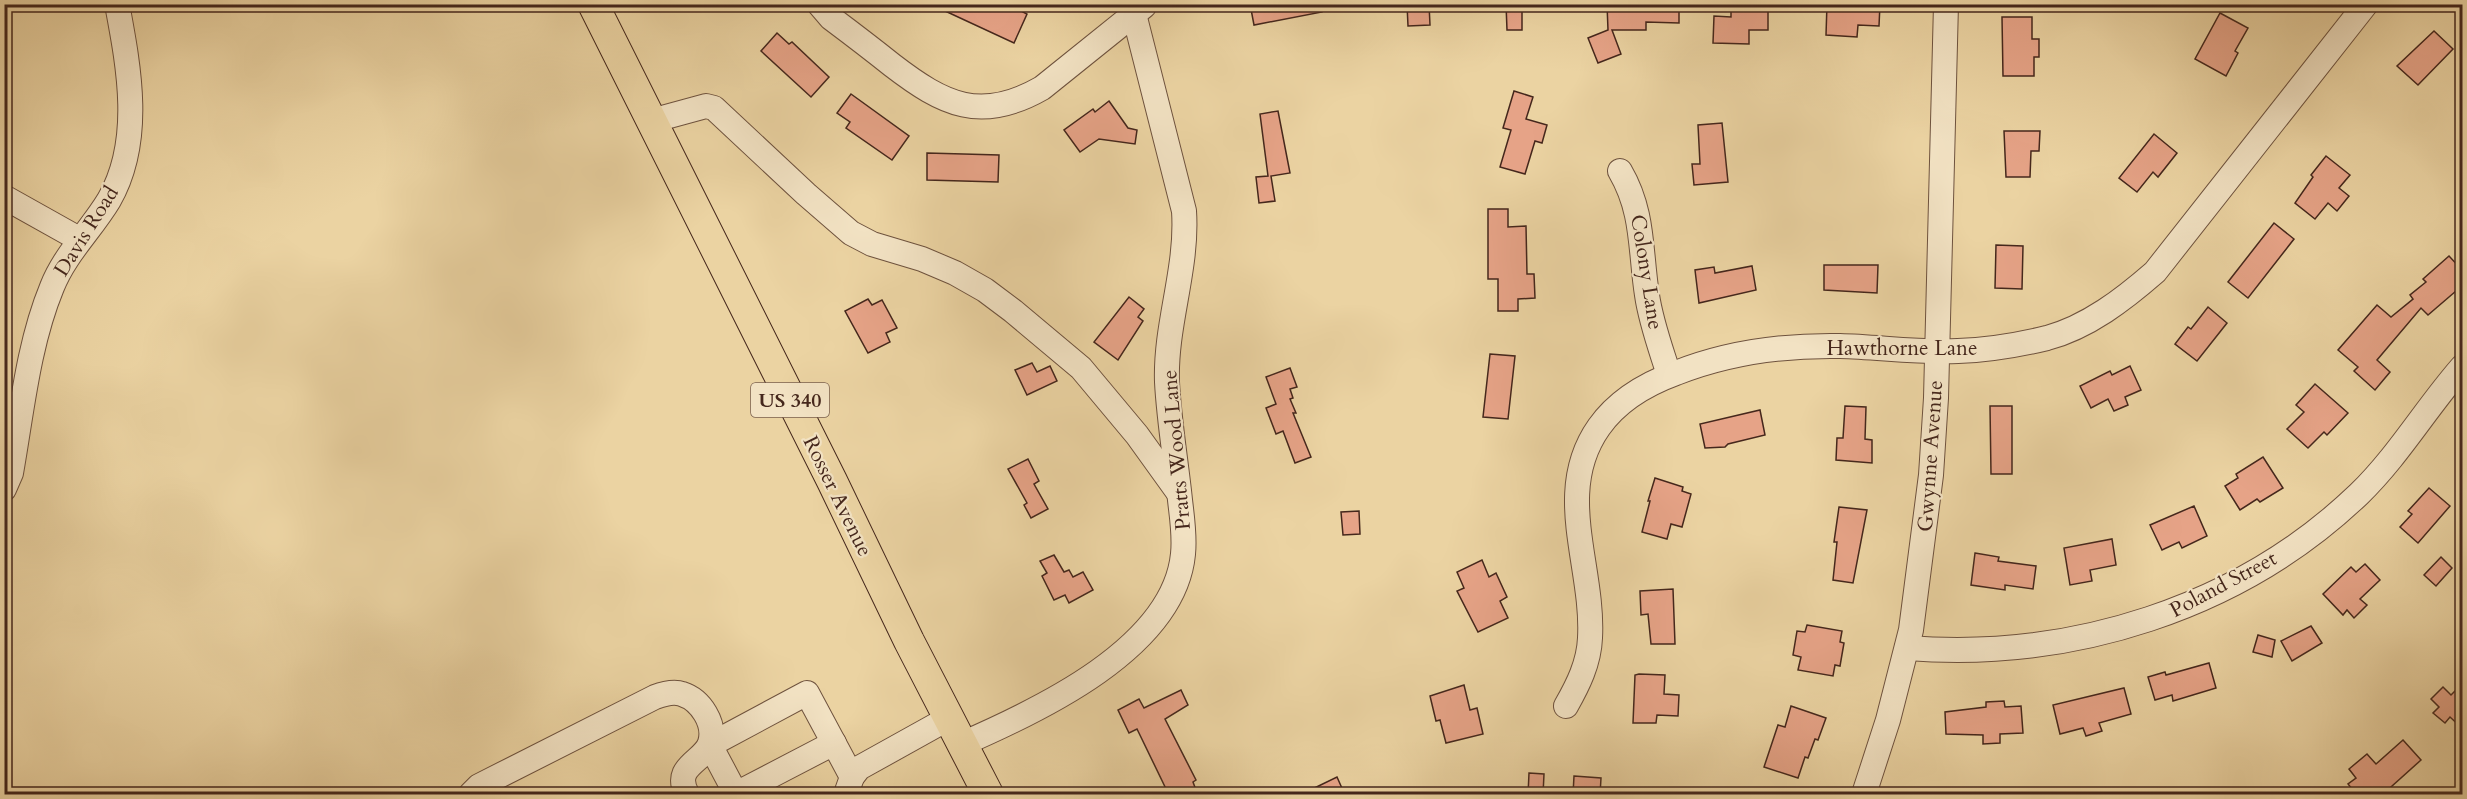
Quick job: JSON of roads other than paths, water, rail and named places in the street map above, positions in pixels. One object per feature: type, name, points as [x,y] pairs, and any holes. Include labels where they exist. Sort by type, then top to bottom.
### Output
[{"type":"main road","name":"Rosser Avenue","points":[[593,4],[988,795]]},
{"type":"street","name":"Davis Road","points":[[4,489],[11,473],[41,317],[52,285],[79,239],[108,201],[119,178],[128,150],[130,88],[117,4]]},
{"type":"street","points":[[819,4],[831,18],[921,87],[952,102],[986,107],[1024,99],[1042,88],[1140,9]]},
{"type":"street","name":"Gwynne Avenue","points":[[1865,793],[1907,648],[1919,576],[1931,475],[1937,352],[1946,4]]},
{"type":"street","name":"Hawthorne Lane","points":[[1566,706],[1582,675],[1590,639],[1587,584],[1577,518],[1576,485],[1579,467],[1600,426],[1616,407],[1624,400],[1669,375],[1704,362],[1740,353],[1839,346],[1937,352],[2009,346],[2049,337],[2094,317],[2128,294],[2154,272],[2366,4]]},
{"type":"street","name":"Pratts Wood Lane","points":[[849,786],[859,768],[955,731],[1024,717],[1063,695],[1100,670],[1161,615],[1175,586],[1183,555],[1184,537],[1167,382],[1168,351],[1186,237],[1184,211],[1140,9]]},
{"type":"street","points":[[651,121],[706,106],[714,108],[851,233],[872,244],[944,268],[985,290],[1081,368],[1137,435],[1179,494]]},
{"type":"street","name":"Colony Lane","points":[[1620,171],[1631,189],[1637,208],[1651,319],[1669,375]]},
{"type":"street","points":[[4,197],[79,239]]},
{"type":"street","name":"Poland Street","points":[[1907,648],[1941,651],[1992,650],[2064,641],[2115,631],[2151,620],[2229,585],[2273,559],[2320,526],[2357,495],[2394,456],[2463,367]]},
{"type":"street","points":[[471,795],[479,786],[665,693],[681,693],[701,708],[711,728],[710,744],[736,794],[834,743]]},
{"type":"street","points":[[687,795],[684,780],[686,772],[710,744],[807,693],[834,743],[849,786]]}]
